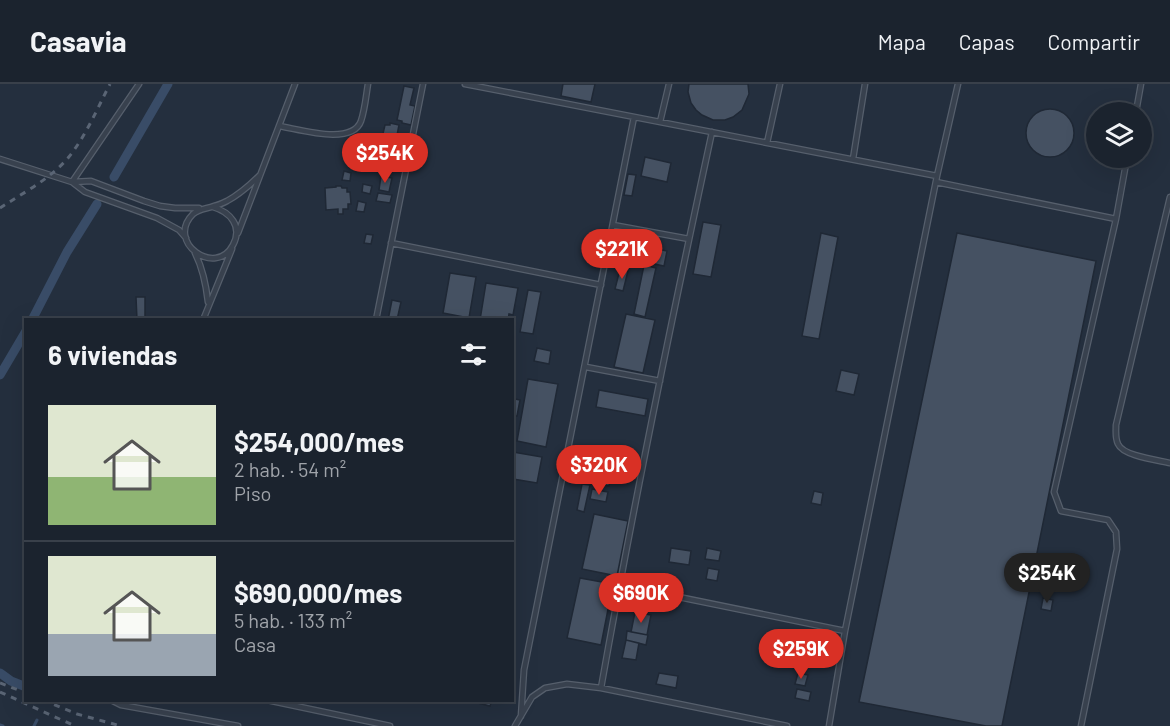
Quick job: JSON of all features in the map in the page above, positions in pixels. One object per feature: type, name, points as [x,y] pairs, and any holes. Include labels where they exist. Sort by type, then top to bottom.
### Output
[{"type":"lane","points":[[72,182],[138,84]]},
{"type":"lane","points":[[204,318],[295,84]]},
{"type":"lane","points":[[279,126],[336,136],[351,132],[360,123],[368,84]]},
{"type":"lane","points":[[375,318],[423,84]]},
{"type":"lane","points":[[465,84],[853,159],[1116,219]]},
{"type":"lane","points":[[660,122],[669,84]]},
{"type":"lane","points":[[767,143],[780,84]]},
{"type":"lane","points":[[853,159],[865,84]]},
{"type":"lane","points":[[829,726],[845,631],[958,84]]},
{"type":"lane","points":[[1138,102],[1141,84]]},
{"type":"lane","points":[[521,716],[524,670],[634,117]]},
{"type":"lane","points":[[601,688],[688,239],[712,132]]},
{"type":"lane","points":[[0,159],[72,182],[85,192],[157,218],[179,230],[189,246],[204,257],[215,258],[225,255],[233,247]]},
{"type":"lane","points":[[1081,726],[1117,549],[1116,532],[1108,520],[1061,511],[1054,492],[1116,219],[1125,168]]},
{"type":"lane","points":[[72,182],[91,181],[160,206],[203,208],[213,207],[242,192],[260,175]]},
{"type":"lane","points":[[1170,197],[1115,437],[1118,447],[1125,452],[1170,464]]},
{"type":"lane","points":[[213,207],[223,210],[231,217],[236,226],[237,237]]},
{"type":"lane","points":[[186,239],[189,220],[203,208]]},
{"type":"lane","points":[[613,225],[688,239]]},
{"type":"lane","points":[[391,243],[601,285]]},
{"type":"lane","points":[[195,252],[206,282],[208,304]]},
{"type":"lane","points":[[586,367],[660,381]]},
{"type":"lane","points":[[620,585],[845,631]]},
{"type":"lane","points":[[515,726],[532,697],[545,688],[567,684],[601,688],[787,726]]},
{"type":"lane","points":[[115,702],[238,726]]},
{"type":"lane","points":[[282,702],[390,726]]},
{"type":"building","points":[[563,84],[595,84],[591,102],[561,96]]},
{"type":"building","points":[[689,84],[748,84],[749,94],[742,110],[733,117],[713,120],[702,115],[691,103],[688,92]]},
{"type":"building","points":[[404,86],[414,88],[410,105],[415,106],[411,125],[397,120]]},
{"type":"building","points":[[1045,109],[1055,109],[1070,119],[1074,133],[1073,142],[1064,153],[1055,157],[1045,157],[1030,147],[1026,138],[1026,128],[1036,113]]},
{"type":"building","points":[[390,123],[399,125],[393,156],[386,154],[387,147],[380,146],[385,125],[390,125]]},
{"type":"building","points":[[645,157],[671,163],[667,182],[641,176]]},
{"type":"building","points":[[344,171],[351,173],[350,181],[342,180]]},
{"type":"building","points":[[628,174],[636,175],[632,196],[624,195]]},
{"type":"building","points":[[381,176],[392,178],[389,192],[379,190]]},
{"type":"building","points":[[363,184],[372,186],[370,194],[362,192]]},
{"type":"building","points":[[336,186],[347,188],[347,192],[350,192],[351,204],[348,204],[348,209],[343,209],[343,214],[338,214],[338,209],[326,210],[325,188]]},
{"type":"building","points":[[378,193],[392,195],[390,203],[376,201]]},
{"type":"building","points":[[358,201],[366,203],[364,212],[356,211]]},
{"type":"building","points":[[703,222],[721,225],[711,277],[693,274]]},
{"type":"building","points":[[821,233],[838,237],[819,339],[802,336]]},
{"type":"building","points":[[957,233],[1096,261],[1002,726],[986,726],[859,702]]},
{"type":"building","points":[[366,234],[373,235],[371,244],[364,243]]},
{"type":"building","points":[[637,242],[657,246],[657,249],[667,251],[664,266],[630,259],[633,244],[636,245]]},
{"type":"building","points":[[644,265],[656,268],[645,317],[634,314]]},
{"type":"building","points":[[620,269],[628,271],[623,291],[615,289]]},
{"type":"building","points":[[450,273],[476,277],[469,318],[443,313]]},
{"type":"building","points":[[486,283],[518,288],[513,315],[509,314],[508,318],[480,318]]},
{"type":"building","points":[[528,290],[541,292],[533,334],[520,332]]},
{"type":"building","points":[[136,297],[145,297],[145,318],[137,318]]},
{"type":"building","points":[[392,300],[401,302],[397,318],[388,318]]},
{"type":"building","points":[[626,314],[655,320],[643,373],[614,367]]},
{"type":"building","points":[[537,348],[551,351],[549,364],[534,361]]},
{"type":"building","points":[[841,370],[859,374],[854,395],[836,391]]},
{"type":"building","points":[[528,379],[558,384],[546,447],[517,441]]},
{"type":"building","points":[[599,390],[648,399],[645,416],[596,407]]},
{"type":"building","points":[[515,399],[520,400],[517,416],[514,416]]},
{"type":"building","points":[[514,452],[542,457],[537,483],[514,479]]},
{"type":"building","points":[[596,473],[611,476],[609,486],[594,483]]},
{"type":"building","points":[[582,484],[590,485],[584,512],[577,510]]},
{"type":"building","points":[[592,489],[608,492],[606,502],[590,499]]},
{"type":"building","points":[[814,491],[823,493],[821,505],[811,503]]},
{"type":"building","points":[[594,514],[628,521],[617,576],[582,569]]},
{"type":"building","points":[[671,548],[691,551],[689,565],[669,562]]},
{"type":"building","points":[[707,548],[721,551],[719,561],[705,559]]},
{"type":"building","points":[[708,568],[719,570],[717,581],[706,579]]},
{"type":"building","points":[[580,578],[613,584],[601,645],[567,638]]},
{"type":"building","points":[[1043,598],[1053,600],[1051,611],[1041,609]]},
{"type":"building","points":[[635,612],[651,615],[647,635],[631,632]]},
{"type":"building","points":[[627,631],[648,635],[646,645],[626,640]]},
{"type":"building","points":[[626,640],[639,643],[636,660],[622,658]]},
{"type":"building","points":[[659,673],[678,676],[676,688],[656,684]]},
{"type":"building","points":[[798,673],[808,675],[805,686],[795,684]]},
{"type":"building","points":[[797,689],[811,692],[809,701],[795,698]]},
{"type":"building","points":[[474,702],[491,702],[490,706]]},
{"type":"waterway","points":[[114,177],[168,84]]},
{"type":"waterway","points":[[33,318],[67,252],[97,204]]},
{"type":"waterway","points":[[0,375],[24,334]]},
{"type":"waterway","points":[[0,673],[24,686]]},
{"type":"waterway","points":[[34,726],[37,720]]},
{"type":"railway","points":[[0,208],[61,166],[86,132],[110,84]]},
{"type":"railway","points":[[0,683],[24,692]]},
{"type":"railway","points":[[0,692],[75,726]]},
{"type":"railway","points":[[48,702],[77,714],[121,726]]}]
